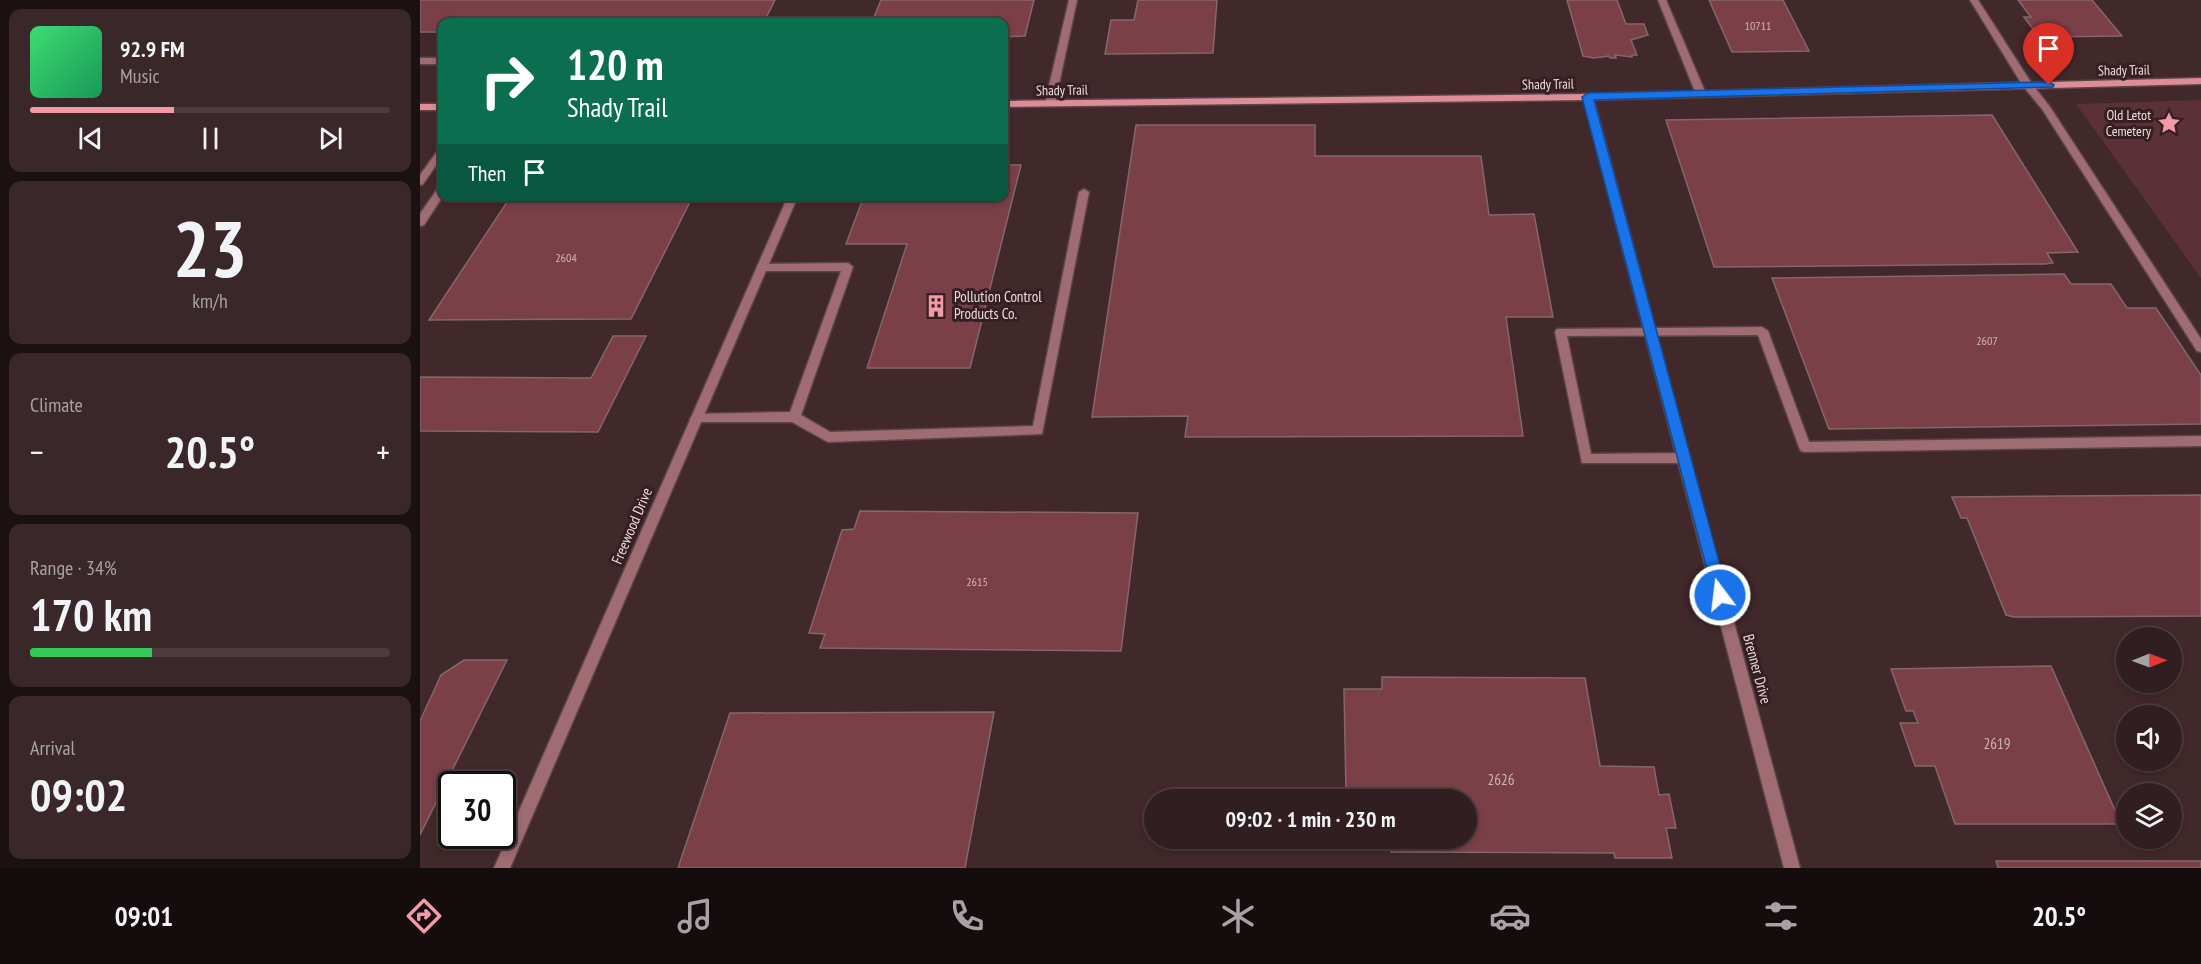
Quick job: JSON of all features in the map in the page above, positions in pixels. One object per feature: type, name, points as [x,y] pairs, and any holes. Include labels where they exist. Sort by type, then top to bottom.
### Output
[{"type":"street","points":[[1050,103],[1073,0]]},
{"type":"street","points":[[1662,0],[1701,94]]},
{"type":"street","points":[[1974,0],[2201,348]]},
{"type":"street","points":[[420,61],[438,61]]},
{"type":"street","name":"Shady Trail","points":[[1008,104],[1588,97],[2201,81]]},
{"type":"street","name":"Brenner Drive","points":[[1588,97],[1792,868]]},
{"type":"street","points":[[420,107],[438,107]]},
{"type":"street","points":[[420,182],[438,157]]},
{"type":"street","points":[[696,419],[794,417],[828,437],[1038,431],[1084,192]]},
{"type":"street","points":[[420,222],[438,196]]},
{"type":"street","name":"Freewood Drive","points":[[502,868],[791,201]]},
{"type":"street","points":[[762,267],[848,267],[794,417]]},
{"type":"street","points":[[1685,458],[1586,459],[1562,332],[1762,331],[1805,447],[2201,441]]},
{"type":"shaded area","points":[[2201,100],[2201,278],[2076,104]]},
{"type":"building","points":[[420,0],[775,0],[766,18],[438,18],[438,32],[420,32]]},
{"type":"building","points":[[881,0],[1034,0],[1025,36],[1008,37],[1008,18],[874,18]]},
{"type":"building","points":[[1138,0],[1217,0],[1213,53],[1105,54],[1111,20],[1134,20]]},
{"type":"building","points":[[1567,0],[1617,0],[1626,24],[1644,24],[1648,35],[1631,40],[1637,55],[1632,55],[1632,57],[1615,55],[1616,58],[1583,56]]},
{"type":"building","points":[[1709,0],[1783,0],[1809,51],[1732,52]]},
{"type":"building","points":[[2018,0],[2092,0],[2122,36],[2039,37],[2024,17],[2031,17]]},
{"type":"building","points":[[1992,115],[2078,252],[2047,253],[2053,263],[2045,264],[1714,267],[1666,120]]},
{"type":"building","points":[[1136,125],[1315,125],[1315,156],[1481,156],[1489,215],[1534,214],[1553,317],[1506,317],[1523,436],[1185,437],[1188,416],[1092,417]]},
{"type":"building","name":"Pollution Control Products Co.","points":[[1008,165],[1021,165],[970,368],[867,368],[907,244],[846,244],[862,201],[1008,201]]},
{"type":"building","points":[[508,201],[690,201],[631,319],[429,320]]},
{"type":"building","points":[[2064,274],[2071,284],[2111,284],[2127,308],[2156,308],[2201,375],[2201,424],[1829,429],[1772,278]]},
{"type":"building","points":[[613,336],[646,336],[598,432],[420,431],[420,377],[591,378]]},
{"type":"building","points":[[2201,495],[2201,616],[2014,617],[2006,615],[1967,518],[1961,518],[1952,497]]},
{"type":"building","points":[[860,511],[1138,513],[1121,651],[820,648],[825,634],[809,633],[842,530],[854,529]]},
{"type":"building","points":[[464,660],[507,660],[452,771],[438,771],[438,799],[420,835],[420,721],[441,675]]},
{"type":"building","points":[[2051,666],[2116,813],[2116,824],[1955,824],[1935,766],[1915,766],[1900,723],[1918,723],[1913,711],[1906,711],[1891,669]]},
{"type":"building","points":[[1382,677],[1585,678],[1600,766],[1654,767],[1659,795],[1669,794],[1676,828],[1666,828],[1672,858],[1615,858],[1614,853],[1391,852],[1391,849],[1477,849],[1477,789],[1346,789],[1344,689],[1382,689]]},
{"type":"building","points":[[994,712],[965,868],[678,868],[730,713]]},
{"type":"building","points":[[1996,861],[2201,861],[2201,868],[1998,868]]},
{"type":"place","name":"Old Letot Cemetery","points":[[2169,123]]},
{"type":"place","name":"Pollution Control Products Co.","points":[[936,306]]},
{"type":"route","points":[[1720,595],[1588,97],[2049,85]]}]
